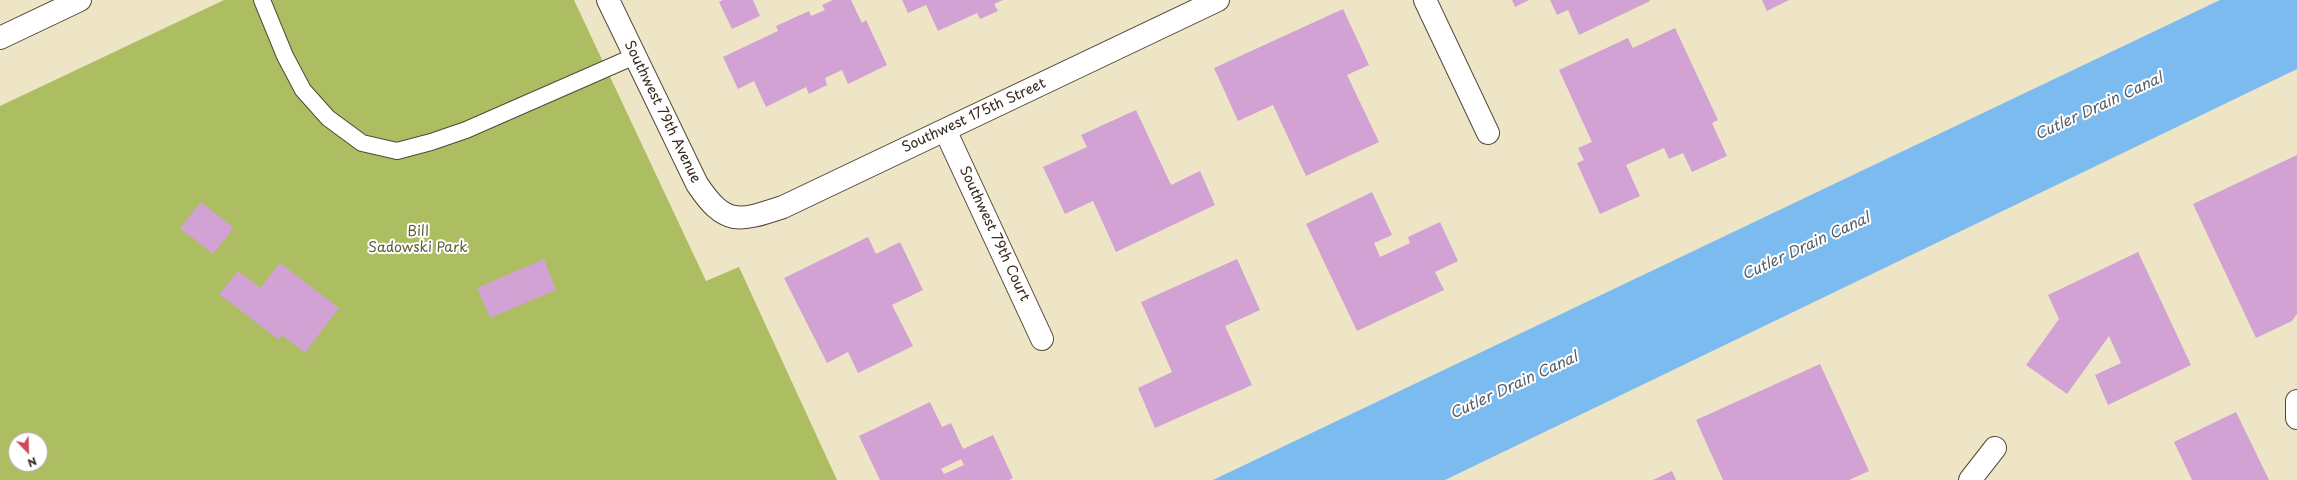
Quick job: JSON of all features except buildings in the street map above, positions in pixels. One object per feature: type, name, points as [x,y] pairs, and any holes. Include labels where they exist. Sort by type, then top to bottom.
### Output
[{"type":"street","points":[[0,38],[80,0]]},
{"type":"street","name":"Southwest 79th Avenue","points":[[608,0],[697,184],[716,209],[726,216]]},
{"type":"street","name":"Southwest 175th Street","points":[[726,216],[742,217],[783,207],[1218,0]]},
{"type":"street","points":[[1425,0],[1488,133]]},
{"type":"street","name":"Southwest 79th Court","points":[[945,130],[1042,339]]},
{"type":"street","points":[[2297,401],[2297,418]]},
{"type":"street","points":[[1970,480],[1996,448]]},
{"type":"lane","points":[[262,0],[285,56],[303,90],[328,118],[362,143],[396,151],[431,142],[466,130],[635,56]]},
{"type":"green space","name":"Bill Sadowski Park","points":[[224,0],[574,0],[706,281],[739,267],[837,480],[0,480],[0,106]]},
{"type":"water","name":"Cutler Drain Canal","points":[[2220,0],[2297,0],[2297,69],[1445,480],[1213,480]]}]
